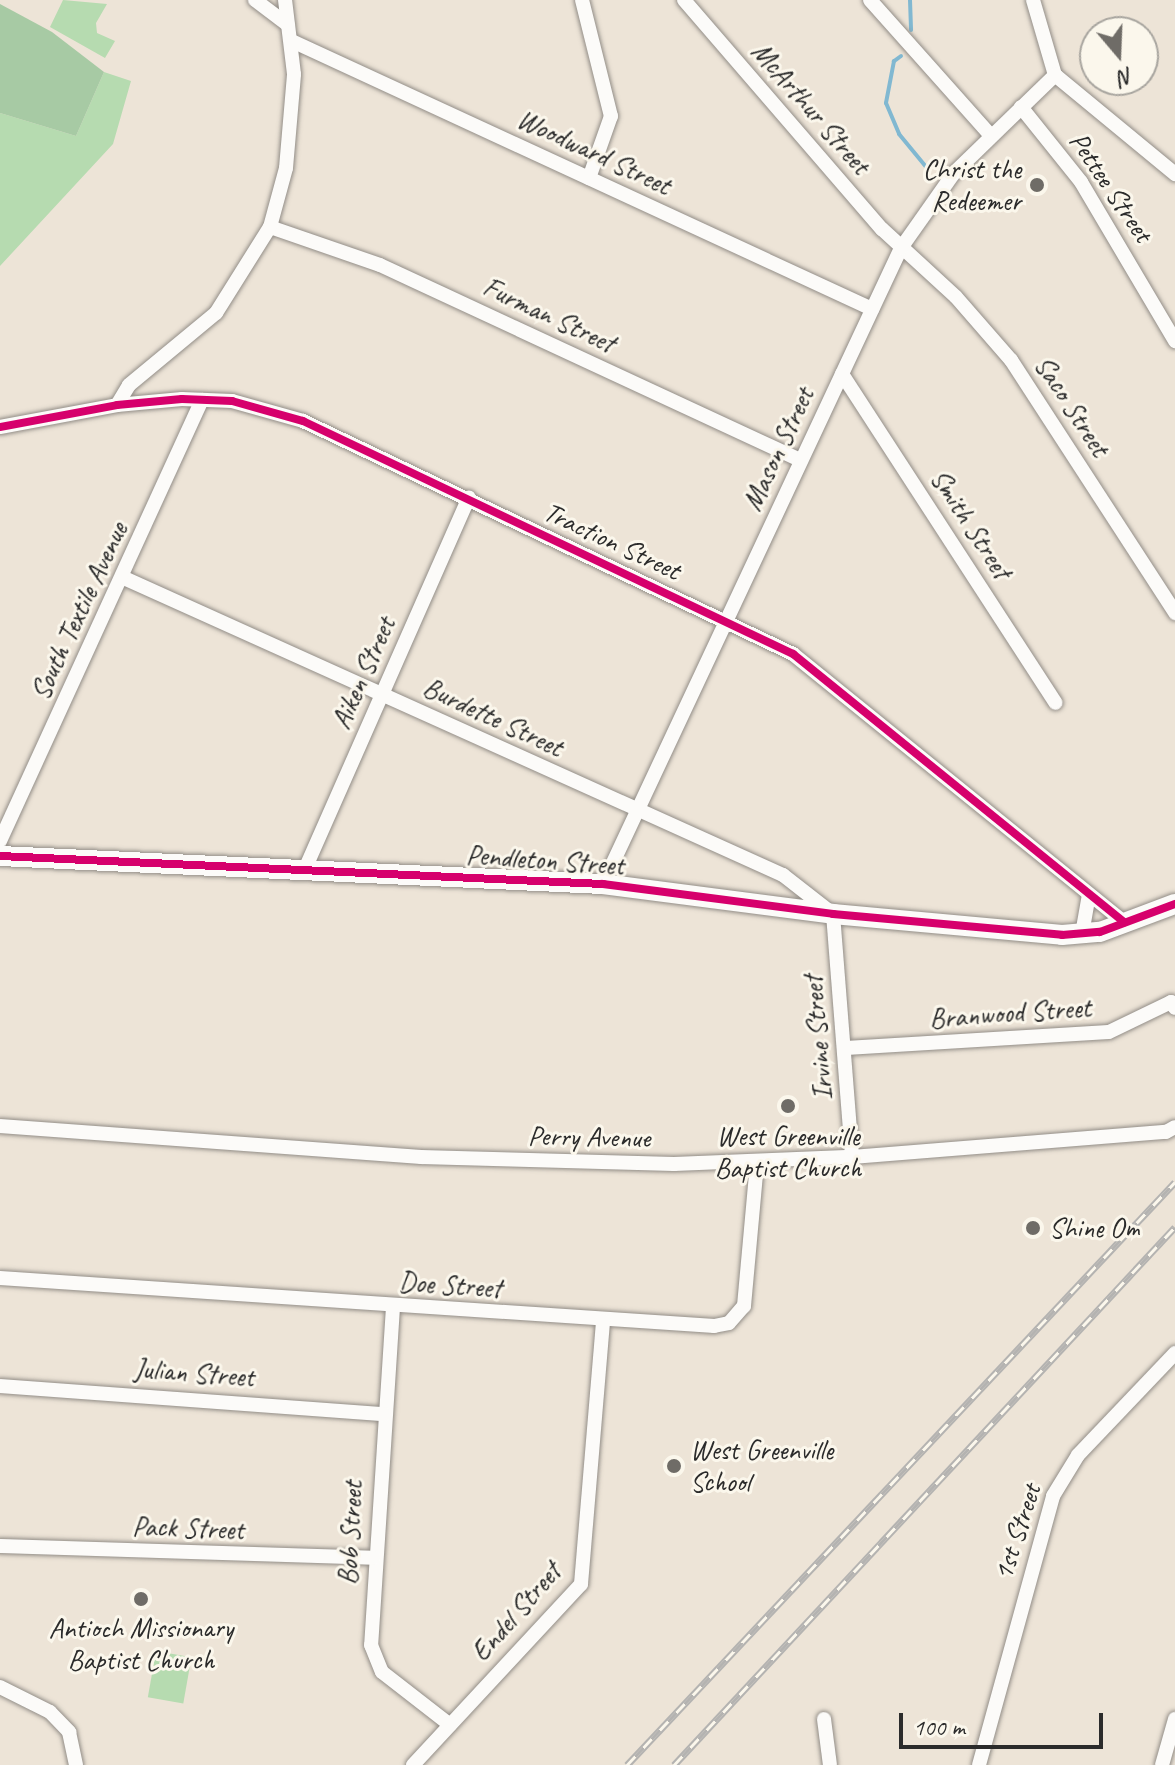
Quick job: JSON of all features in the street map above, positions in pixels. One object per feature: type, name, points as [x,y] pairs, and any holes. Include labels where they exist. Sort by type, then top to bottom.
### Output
[{"type":"main road","name":"Pendleton Street","points":[[0,856],[603,884],[833,914],[1082,934],[1175,904]]},
{"type":"street","points":[[255,0],[288,25]]},
{"type":"street","points":[[117,405],[129,385],[216,313],[270,227],[286,168],[294,42],[285,0]]},
{"type":"street","points":[[582,0],[611,116],[589,178]]},
{"type":"street","name":"McArthur Street","points":[[684,0],[901,248]]},
{"type":"street","points":[[870,0],[991,136]]},
{"type":"street","points":[[1033,0],[1055,75],[1175,174]]},
{"type":"street","name":"Woodward Street","points":[[294,42],[872,309]]},
{"type":"street","name":"Mason Street","points":[[603,884],[901,248],[939,190],[1055,75]]},
{"type":"street","name":"Pettee Street","points":[[1021,107],[1081,182],[1175,341]]},
{"type":"street","name":"Furman Street","points":[[270,227],[380,265],[801,460]]},
{"type":"street","name":"Saco Street","points":[[901,248],[956,297],[1011,360],[1175,613]]},
{"type":"street","name":"Smith Street","points":[[842,374],[1056,703]]},
{"type":"street","name":"Traction Street","points":[[0,427],[117,405],[202,400],[267,408],[303,421],[727,620],[829,678],[1124,922]]},
{"type":"street","name":"South Textile Avenue","points":[[0,841],[124,578],[202,400]]},
{"type":"street","name":"Aiken Street","points":[[305,869],[469,498]]},
{"type":"street","name":"Burdette Street","points":[[124,578],[783,875],[833,914]]},
{"type":"street","points":[[1082,934],[1089,895]]},
{"type":"street","name":"Irvine Street","points":[[833,914],[846,1048],[852,1157]]},
{"type":"street","name":"Branwood Street","points":[[846,1048],[1109,1032],[1173,1005]]},
{"type":"street","name":"Perry Avenue","points":[[0,1126],[453,1158],[757,1162],[852,1157],[1171,1129]]},
{"type":"street","name":"Doe Street","points":[[0,1278],[393,1307],[714,1326],[740,1315],[757,1162]]},
{"type":"street","name":"Bob Street","points":[[393,1307],[374,1558],[374,1659],[394,1685],[450,1725]]},
{"type":"street","name":"Endel Street","points":[[413,1765],[581,1584],[603,1321]]},
{"type":"street","name":"1st Street","points":[[979,1765],[1053,1496],[1078,1455],[1175,1353]]},
{"type":"street","name":"Julian Street","points":[[0,1386],[384,1414]]},
{"type":"street","name":"Pack Street","points":[[0,1546],[374,1558]]},
{"type":"street","points":[[0,1687],[50,1712],[69,1732],[76,1765]]},
{"type":"street","points":[[824,1719],[830,1765]]},
{"type":"street","points":[[1162,1765],[1175,1719]]},
{"type":"green space","points":[[63,0],[107,4],[96,23],[97,33],[115,41],[105,58],[50,27]]},
{"type":"green space","points":[[0,4],[52,32],[104,72],[76,136],[0,113]]},
{"type":"green space","points":[[104,72],[131,81],[113,144],[0,266],[0,113],[76,136]]},
{"type":"green space","points":[[156,1651],[191,1657],[183,1704],[148,1697]]},
{"type":"waterway","points":[[910,0],[911,30]]},
{"type":"waterway","points":[[901,56],[894,61],[886,103],[899,134],[927,168]]},
{"type":"railway","points":[[627,1765],[1175,1182]]},
{"type":"railway","points":[[674,1765],[1175,1227]]},
{"type":"cycle path","points":[[0,427],[117,405],[182,399],[232,401],[303,421],[793,654],[1124,922]]},
{"type":"cycle path","points":[[0,856],[603,884],[833,914],[1062,935],[1100,932],[1175,904]]},
{"type":"place","name":"Christ the Redeemer","points":[[1037,185]]},
{"type":"place","name":"West Greenville Baptist Church","points":[[788,1106]]},
{"type":"place","name":"Shine Om","points":[[1033,1228]]},
{"type":"place","name":"West Greenville School","points":[[674,1466]]},
{"type":"place","name":"Antioch Missionary Baptist Church","points":[[141,1599]]}]
